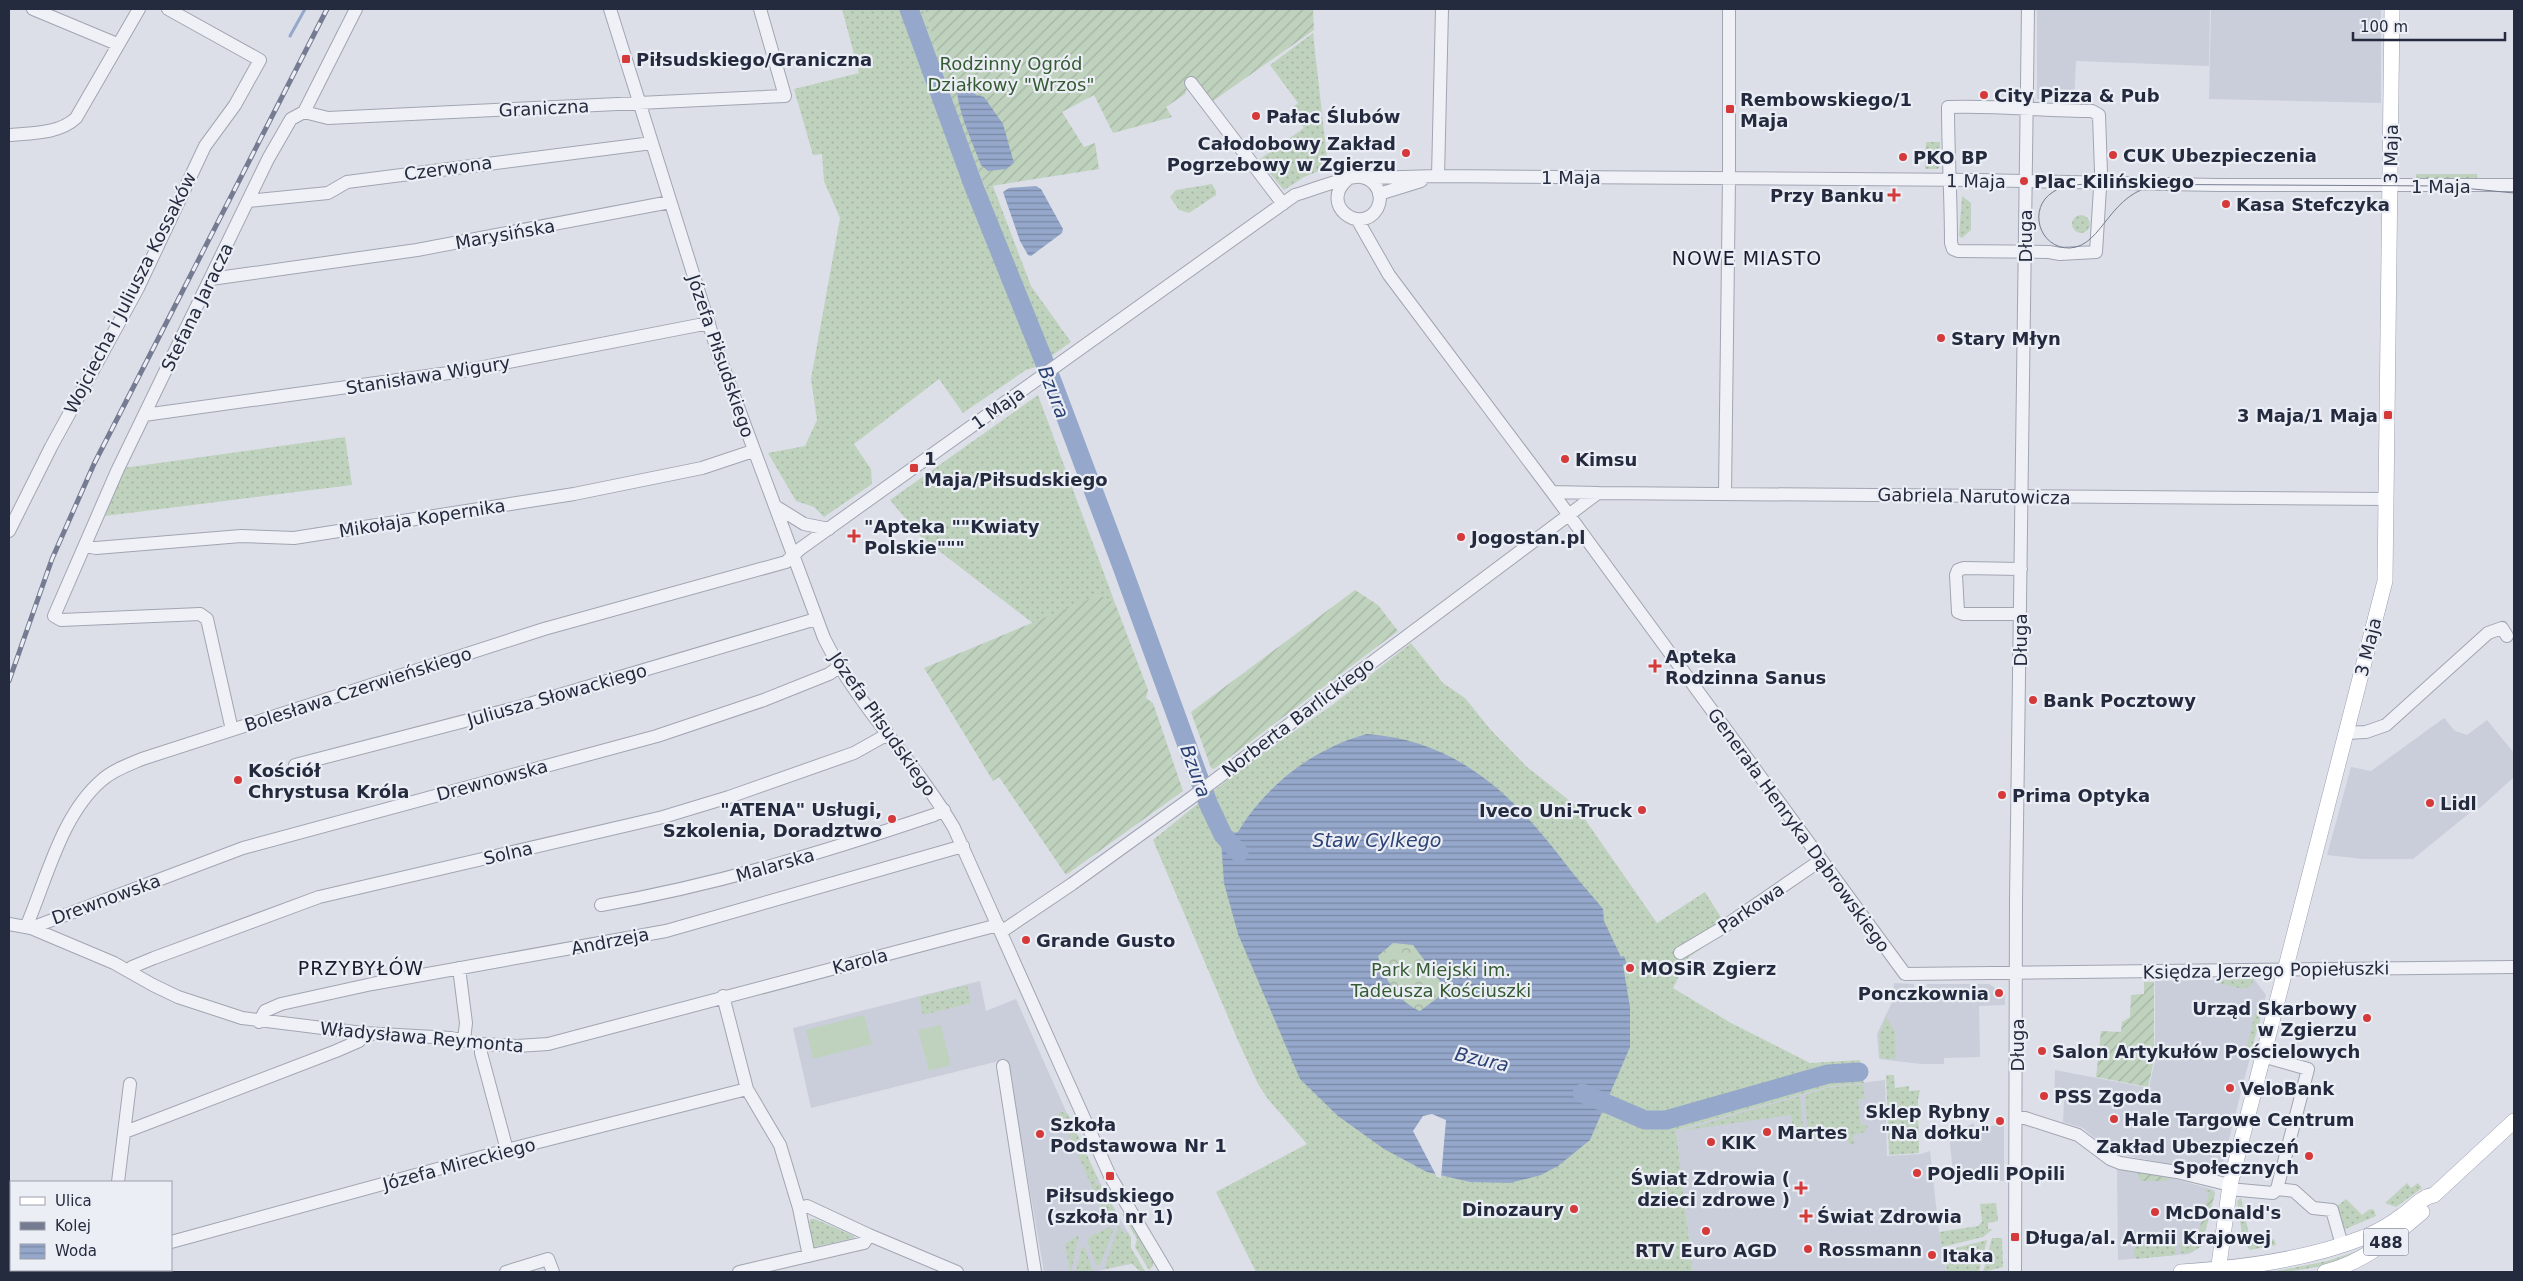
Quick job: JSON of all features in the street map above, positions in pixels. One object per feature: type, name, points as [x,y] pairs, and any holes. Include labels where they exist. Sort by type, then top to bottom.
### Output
[{"type":"main road","name":"3 Maja","points":[[2218,1270],[2229,1187],[2384,581],[2387,499],[2392,9]]},
{"type":"main road","name":"488","points":[[2181,1272],[2218,1270],[2321,1252],[2364,1238],[2400,1217],[2426,1197],[2434,1195],[2514,1121]]},
{"type":"main road","name":"488","points":[[2325,1272],[2365,1256],[2392,1239],[2432,1203],[2434,1195]]},
{"type":"street","points":[[33,9],[117,44]]},
{"type":"street","points":[[9,134],[53,130],[68,125],[80,113],[117,44],[139,9]]},
{"type":"street","name":"Wojciecha i Juliusza Kossaków","points":[[9,532],[51,446],[138,288],[205,146],[235,105],[260,60],[168,9]]},
{"type":"street","name":"Stefana Jaracza","points":[[232,730],[207,619],[200,614],[61,620],[54,616],[144,415],[280,136],[293,116],[304,112],[356,9]]},
{"type":"street","name":"Józefa Piłsudskiego","points":[[610,9],[709,324],[753,451],[775,505],[816,619],[839,667],[944,810],[963,846],[1110,1176],[1167,1272]]},
{"type":"street","name":"Graniczna","points":[[304,112],[328,118],[785,96],[760,9]]},
{"type":"street","points":[[1438,176],[1442,9]]},
{"type":"street","points":[[1725,494],[1729,9]]},
{"type":"street","name":"Długa","points":[[2015,1272],[2020,614],[2028,9]]},
{"type":"street","points":[[1191,83],[1283,204]]},
{"type":"street","points":[[1948,107],[2092,111],[2100,115],[2100,183],[2096,252],[2060,254],[1958,251],[1953,248],[1951,243],[1950,180],[1948,107]]},
{"type":"street","name":"Czerwona","points":[[248,201],[328,193],[346,182],[652,143]]},
{"type":"street","points":[[1357,176],[1367,178],[1373,182],[1380,194],[1376,211],[1362,218],[1349,217],[1342,211],[1338,194],[1347,180],[1357,176]]},
{"type":"street","name":"1 Maja","points":[[1380,194],[1438,176]]},
{"type":"street","name":"1 Maja","points":[[1367,178],[1438,176],[2390,186],[2514,185]]},
{"type":"street","name":"1 Maja","points":[[793,555],[1295,195],[1347,180]]},
{"type":"street","points":[[1302,193],[1338,194]]},
{"type":"street","name":"Marysińska","points":[[211,278],[338,261],[503,235],[670,202]]},
{"type":"street","name":"Generała Henryka Dąbrowskiego","points":[[1362,218],[1378,257],[1905,974],[2017,974]]},
{"type":"street","name":"Stanisława Wigury","points":[[144,415],[463,371],[709,324]]},
{"type":"street","name":"Mikołaja Kopernika","points":[[86,546],[96,548],[241,536],[294,538],[574,494],[702,468],[753,451]]},
{"type":"street","name":"Gabriela Narutowicza","points":[[1552,492],[2387,499]]},
{"type":"street","points":[[1568,515],[1598,493]]},
{"type":"street","points":[[775,505],[804,524],[828,530]]},
{"type":"street","name":"Norberta Barlickiego","points":[[1000,928],[1072,884],[1195,795],[1568,515]]},
{"type":"street","name":"Bolesława Czerwieńskiego","points":[[28,927],[70,821],[96,785],[116,770],[142,758],[538,631],[774,567],[786,562],[793,555]]},
{"type":"street","points":[[2020,614],[1963,614],[1958,612],[1956,608],[1956,575],[1958,570],[1964,568],[2021,569]]},
{"type":"street","name":"Juliusza Słowackiego","points":[[295,765],[519,707],[816,619]]},
{"type":"street","points":[[2346,733],[2366,732],[2386,724],[2488,632],[2502,628],[2507,636]]},
{"type":"street","name":"Drewnowska","points":[[28,927],[243,848],[657,736],[764,700],[828,674],[839,667]]},
{"type":"street","name":"Solna","points":[[129,971],[132,967],[154,958],[320,896],[663,817],[787,778],[854,753],[888,734]]},
{"type":"street","name":"Malarska","points":[[601,905],[716,882],[760,870],[891,830],[944,810]]},
{"type":"street","name":"Andrzeja","points":[[259,1022],[265,1011],[281,1004],[459,968],[666,931],[963,846]]},
{"type":"street","name":"Parkowa","points":[[1680,953],[1722,928],[1821,860]]},
{"type":"street","points":[[9,924],[28,927]]},
{"type":"street","name":"Władysława Reymonta","points":[[28,927],[129,971],[153,986],[186,1000],[233,1016],[259,1022],[363,1033],[464,1040],[481,1044],[517,1046],[548,1044],[723,996]]},
{"type":"street","name":"Karola","points":[[723,996],[1000,928]]},
{"type":"street","name":"Księdza Jerzego Popiełuszki","points":[[2017,974],[2514,967]]},
{"type":"street","points":[[459,968],[466,1023],[464,1040]]},
{"type":"street","points":[[723,996],[747,1089],[780,1145],[799,1208],[809,1256]]},
{"type":"street","points":[[125,1132],[336,1051],[359,1041],[363,1033]]},
{"type":"street","points":[[481,1044],[481,1054],[507,1150]]},
{"type":"street","points":[[2016,1118],[2026,1118],[2078,1134],[2110,1159],[2120,1163],[2199,1177],[2229,1187],[2273,1193],[2277,1189],[2308,1069],[2262,1056]]},
{"type":"street","points":[[1003,1066],[1035,1272]]},
{"type":"street","points":[[118,1181],[130,1084]]},
{"type":"street","name":"Józefa Mireckiego","points":[[172,1242],[507,1150],[747,1089]]},
{"type":"street","points":[[2277,1189],[2294,1191],[2301,1194],[2309,1207],[2332,1210],[2342,1245]]},
{"type":"street","points":[[799,1208],[807,1206],[869,1235],[957,1272]]},
{"type":"street","points":[[740,1272],[864,1243],[869,1235]]},
{"type":"street","points":[[506,1272],[548,1259],[553,1272]]},
{"type":"shaded area","points":[[2037,9],[2210,9],[2209,66],[2076,61],[2074,99],[2037,99]]},
{"type":"shaded area","points":[[2211,9],[2381,9],[2381,103],[2209,99]]},
{"type":"shaded area","points":[[2444,718],[2455,731],[2467,735],[2487,720],[2514,753],[2514,777],[2481,807],[2472,811],[2413,859],[2363,859],[2327,855],[2351,767],[2371,771]]},
{"type":"shaded area","points":[[2254,979],[2266,995],[2220,1174],[2119,1154],[2109,1150],[2083,1128],[2063,1122],[2064,1101],[2054,1101],[2055,1070],[2149,1088],[2155,1060],[2155,981]]},
{"type":"shaded area","points":[[980,981],[986,1011],[1016,999],[1089,1163],[1131,1238],[1130,1248],[1136,1263],[1093,1272],[1044,1272],[1007,1059],[811,1108],[793,1028]]},
{"type":"shaded area","points":[[1894,983],[1914,984],[1914,991],[1926,990],[1927,984],[1989,984],[2005,994],[2005,1005],[1979,1006],[1980,1057],[1944,1058],[1944,1064],[1921,1064],[1879,1059],[1877,1034],[1893,1000]]},
{"type":"shaded area","points":[[1885,1080],[1887,1156],[1921,1154],[1930,1151],[1939,1232],[1947,1272],[1693,1272],[1676,1130],[1827,1087]]},
{"type":"shaded area","points":[[1974,1123],[1974,1129],[2004,1124],[2004,1181],[1986,1181],[1986,1173],[1953,1172],[1949,1135]]},
{"type":"shaded area","points":[[2117,1169],[2172,1178],[2214,1190],[2215,1193],[2202,1246],[2189,1254],[2118,1260]]},
{"type":"green space","points":[[842,9],[925,9],[951,101],[985,187],[993,186],[1031,286],[1071,342],[1036,367],[1026,370],[963,413],[939,379],[854,444],[871,469],[872,484],[824,517],[814,507],[796,501],[768,453],[805,446],[817,420],[811,379],[840,218],[824,181],[822,154],[813,155],[794,89],[859,73]]},
{"type":"green space","name":"Rodzinny Ogród Działkowy \"Wrzos\"","points":[[925,9],[1313,9],[1314,30],[1210,103],[1188,85],[1185,94],[1166,107],[1172,117],[1113,133],[1094,95],[1062,112],[1084,147],[1095,143],[1099,169],[985,187],[951,101]]},
{"type":"green space","points":[[1313,33],[1328,167],[1304,177],[1284,190],[1261,163],[1260,159],[1304,128],[1291,109],[1298,103],[1270,65]]},
{"type":"green space","points":[[1926,142],[1940,142],[1940,166],[1938,169],[1925,169]]},
{"type":"green space","points":[[2416,174],[2477,174],[2477,178],[2416,178]]},
{"type":"green space","points":[[1212,184],[1216,195],[1189,213],[1179,210],[1170,197],[1176,190]]},
{"type":"green space","points":[[1962,196],[1971,203],[1971,230],[1962,238],[1959,236]]},
{"type":"green space","points":[[2077,215],[2085,215],[2090,220],[2088,231],[2077,233],[2072,228],[2072,220]]},
{"type":"green space","points":[[1038,395],[1115,603],[1099,595],[1034,624],[921,537],[890,500]]},
{"type":"green space","points":[[345,437],[352,485],[105,516],[123,468]]},
{"type":"green space","points":[[1355,590],[1378,605],[1398,631],[1214,769],[1211,768],[1191,712]]},
{"type":"green space","points":[[1099,595],[1115,603],[1148,690],[1146,698],[1153,703],[1183,791],[1066,875],[999,777],[993,781],[924,668]]},
{"type":"green space","name":"Park Miejski im. Tadeusza Kościuszki","points":[[1411,643],[1443,683],[1465,698],[1490,729],[1527,767],[1575,805],[1657,923],[1705,892],[1729,930],[1689,957],[1673,988],[1731,1023],[1810,1063],[1860,1060],[1864,1083],[1827,1087],[1676,1130],[1693,1272],[1256,1272],[1216,1192],[1307,1144],[1267,1098],[1258,1084],[1153,840],[1247,764],[1331,706]]},
{"type":"green space","points":[[1393,943],[1413,945],[1443,985],[1440,996],[1420,1011],[1406,1002],[1393,989],[1380,964],[1378,956]]},
{"type":"green space","points":[[2254,979],[2251,986],[2242,989],[2219,983],[2221,980]]},
{"type":"green space","points":[[2144,982],[2154,982],[2154,1060],[2148,1087],[2096,1077],[2101,1031],[2121,1032],[2122,1022],[2130,1017],[2131,995],[2144,994]]},
{"type":"green space","points":[[967,985],[971,1003],[923,1015],[919,997]]},
{"type":"green space","points":[[2256,1009],[2260,1021],[2250,1053],[2246,1050]]},
{"type":"green space","points":[[864,1015],[872,1044],[813,1059],[806,1030]]},
{"type":"green space","points":[[1886,1017],[1895,1031],[1896,1059],[1880,1058],[1879,1035]]},
{"type":"green space","points":[[941,1025],[951,1065],[929,1071],[918,1030]]},
{"type":"green space","points":[[1886,1075],[1894,1075],[1895,1088],[1909,1086],[1909,1091],[1920,1090],[1918,1100],[1919,1153],[1889,1155]]},
{"type":"green space","points":[[1863,1084],[1865,1098],[1858,1100],[1861,1125],[1868,1125],[1865,1132],[1853,1135],[1854,1144],[1849,1145],[1847,1134],[1808,1139],[1805,1095],[1827,1088]]},
{"type":"green space","points":[[1800,1096],[1804,1139],[1795,1141],[1791,1115],[1680,1131]]},
{"type":"green space","points":[[1058,1113],[1068,1114],[1098,1179],[1095,1181],[1097,1185],[1100,1184],[1118,1216],[1107,1221],[1067,1130],[1065,1121],[1060,1121]]},
{"type":"green space","points":[[2138,1172],[2169,1178],[2168,1181],[2142,1181],[2139,1180]]},
{"type":"green space","points":[[2407,1183],[2411,1188],[2418,1183],[2422,1188],[2396,1207],[2385,1203]]},
{"type":"green space","points":[[2206,1188],[2215,1193],[2205,1232],[2199,1231],[2209,1192],[2205,1191]]},
{"type":"green space","points":[[2241,1198],[2251,1244],[2274,1239],[2276,1245],[2250,1250],[2243,1241],[2237,1201]]},
{"type":"green space","points":[[2346,1199],[2362,1215],[2370,1209],[2374,1210],[2376,1216],[2343,1230],[2336,1207]]},
{"type":"green space","points":[[1996,1203],[1998,1221],[1988,1223],[1988,1229],[1993,1229],[1983,1237],[1942,1247],[1939,1232],[1978,1226],[1982,1222],[1980,1204]]},
{"type":"green space","points":[[1125,1213],[1153,1259],[1153,1266],[1149,1270],[1135,1247],[1137,1239],[1122,1214]]},
{"type":"green space","points":[[811,1219],[854,1236],[854,1238],[814,1247],[809,1222]]},
{"type":"green space","points":[[1119,1225],[1124,1234],[1128,1232],[1131,1238],[1131,1248],[1145,1271],[1141,1272],[1131,1263],[1106,1269],[1105,1266]]},
{"type":"green space","points":[[1110,1227],[1113,1231],[1100,1265],[1097,1266],[1087,1241],[1091,1236]]},
{"type":"green space","points":[[2187,1228],[2205,1232],[2202,1246],[2183,1254],[2180,1253],[2179,1244],[2184,1243],[2182,1230]]},
{"type":"green space","points":[[1079,1235],[1071,1272],[1070,1272],[1065,1244]]},
{"type":"green space","points":[[1992,1238],[2002,1238],[2003,1267],[1983,1272]]},
{"type":"green space","points":[[1987,1240],[1979,1272],[1947,1272],[1944,1251]]},
{"type":"green space","points":[[2143,1240],[2145,1247],[2175,1245],[2176,1255],[2136,1259],[2133,1250],[2139,1241]]},
{"type":"green space","points":[[1084,1246],[1093,1270],[1092,1272],[1076,1272],[1081,1249]]},
{"type":"green space","points":[[2355,1252],[2339,1261],[2328,1264],[2291,1271],[2272,1272],[2327,1261]]},
{"type":"water","points":[[958,81],[966,81],[976,95],[984,97],[1003,124],[1014,163],[1006,169],[988,171],[981,165],[961,110],[958,99]]},
{"type":"water","points":[[1036,186],[1041,189],[1063,229],[1062,233],[1031,256],[1028,255],[1020,241],[1003,192],[1009,188]]},
{"type":"water","name":"Staw Cylkego","points":[[1367,734],[1401,739],[1432,748],[1459,762],[1485,779],[1508,798],[1530,821],[1603,909],[1604,921],[1621,957],[1624,956],[1627,964],[1623,965],[1630,1007],[1630,1047],[1590,1140],[1558,1166],[1541,1175],[1510,1183],[1470,1182],[1427,1172],[1384,1149],[1338,1116],[1300,1079],[1238,934],[1224,883],[1221,840],[1223,835],[1238,832],[1263,799],[1293,771],[1310,759],[1347,740]],"holes":[[[1393,943],[1413,945],[1443,985],[1440,996],[1420,1011],[1406,1002],[1393,989],[1384,973],[1378,956]]]},
{"type":"pier","points":[[1432,1114],[1446,1120],[1441,1178],[1437,1177],[1413,1131],[1423,1116]]},
{"type":"waterway","points":[[290,36],[305,9]]},
{"type":"waterway","name":"Bzura","points":[[909,9],[974,187],[1054,386],[1208,803],[1223,835],[1239,853]]},
{"type":"waterway","name":"Bzura","points":[[1582,1093],[1645,1120],[1666,1120],[1828,1074],[1859,1072]]},
{"type":"tram line","points":[[2160,185],[2143,189],[2129,197],[2100,229],[2082,245],[2070,248],[2059,247],[2044,235],[2040,226],[2040,208],[2045,199],[2061,188],[2086,184],[2442,186],[2514,193]]},
{"type":"railway","points":[[9,681],[52,559],[94,464],[327,9]]},
{"type":"place","name":"Piłsudskiego/Graniczna","points":[[626,59]]},
{"type":"place","name":"City Pizza & Pub","points":[[1984,95]]},
{"type":"place","name":"Rembowskiego/1 Maja","points":[[1730,109]]},
{"type":"place","name":"Pałac Ślubów","points":[[1256,116]]},
{"type":"place","name":"Całodobowy Zakład Pogrzebowy w Zgierzu","points":[[1406,153]]},
{"type":"place","name":"CUK Ubezpieczenia","points":[[2113,155]]},
{"type":"place","name":"PKO BP","points":[[1903,157]]},
{"type":"place","name":"Plac Kilińskiego","points":[[2024,181]]},
{"type":"place","name":"Przy Banku","points":[[1894,195]]},
{"type":"place","name":"Kasa Stefczyka","points":[[2226,204]]},
{"type":"place","name":"Stary Młyn","points":[[1941,338]]},
{"type":"place","name":"3 Maja/1 Maja","points":[[2388,415]]},
{"type":"place","name":"Kimsu","points":[[1565,459]]},
{"type":"place","name":"1 Maja/Piłsudskiego","points":[[914,468]]},
{"type":"place","name":"\"Apteka \"\"Kwiaty Polskie\"\"\"","points":[[854,536]]},
{"type":"place","name":"Jogostan.pl","points":[[1461,537]]},
{"type":"place","name":"Apteka Rodzinna Sanus","points":[[1655,666]]},
{"type":"place","name":"Bank Pocztowy","points":[[2033,700]]},
{"type":"place","name":"Kościół Chrystusa Króla","points":[[238,780]]},
{"type":"place","name":"Prima Optyka","points":[[2002,795]]},
{"type":"place","name":"Lidl","points":[[2430,803]]},
{"type":"place","name":"Iveco Uni-Truck","points":[[1642,810]]},
{"type":"place","name":"\"ATENA\" Usługi, Szkolenia, Doradztwo","points":[[892,819]]},
{"type":"place","name":"Grande Gusto","points":[[1026,940]]},
{"type":"place","name":"MOSiR Zgierz","points":[[1630,968]]},
{"type":"place","name":"Ponczkownia","points":[[1999,993]]},
{"type":"place","name":"Urząd Skarbowy w Zgierzu","points":[[2367,1018]]},
{"type":"place","name":"Salon Artykułów Pościelowych","points":[[2042,1051]]},
{"type":"place","name":"VeloBank","points":[[2230,1088]]},
{"type":"place","name":"PSS Zgoda","points":[[2044,1096]]},
{"type":"place","name":"Hale Targowe Centrum","points":[[2114,1119]]},
{"type":"place","name":"Sklep Rybny \"Na dołku\"","points":[[2000,1121]]},
{"type":"place","name":"Martes","points":[[1767,1132]]},
{"type":"place","name":"Szkoła Podstawowa Nr 1","points":[[1040,1134]]},
{"type":"place","name":"KIK","points":[[1711,1142]]},
{"type":"place","name":"Zakład Ubezpieczeń Społecznych","points":[[2309,1156]]},
{"type":"place","name":"POjedli POpili","points":[[1917,1173]]},
{"type":"place","name":"Piłsudskiego (szkoła nr 1)","points":[[1110,1176]]},
{"type":"place","name":"Świat Zdrowia ( dzieci zdrowe )","points":[[1801,1188]]},
{"type":"place","name":"Dinozaury","points":[[1574,1209]]},
{"type":"place","name":"McDonald's","points":[[2155,1212]]},
{"type":"place","name":"Świat Zdrowia","points":[[1806,1216]]},
{"type":"place","name":"RTV Euro AGD","points":[[1706,1231]]},
{"type":"place","name":"Długa/al. Armii Krajowej","points":[[2015,1237]]},
{"type":"place","name":"Rossmann","points":[[1808,1249]]},
{"type":"place","name":"Itaka","points":[[1932,1255]]},
{"type":"district","name":"NOWE MIASTO","points":[[1747,258]]},
{"type":"district","name":"PRZYBYŁÓW","points":[[361,968]]}]
